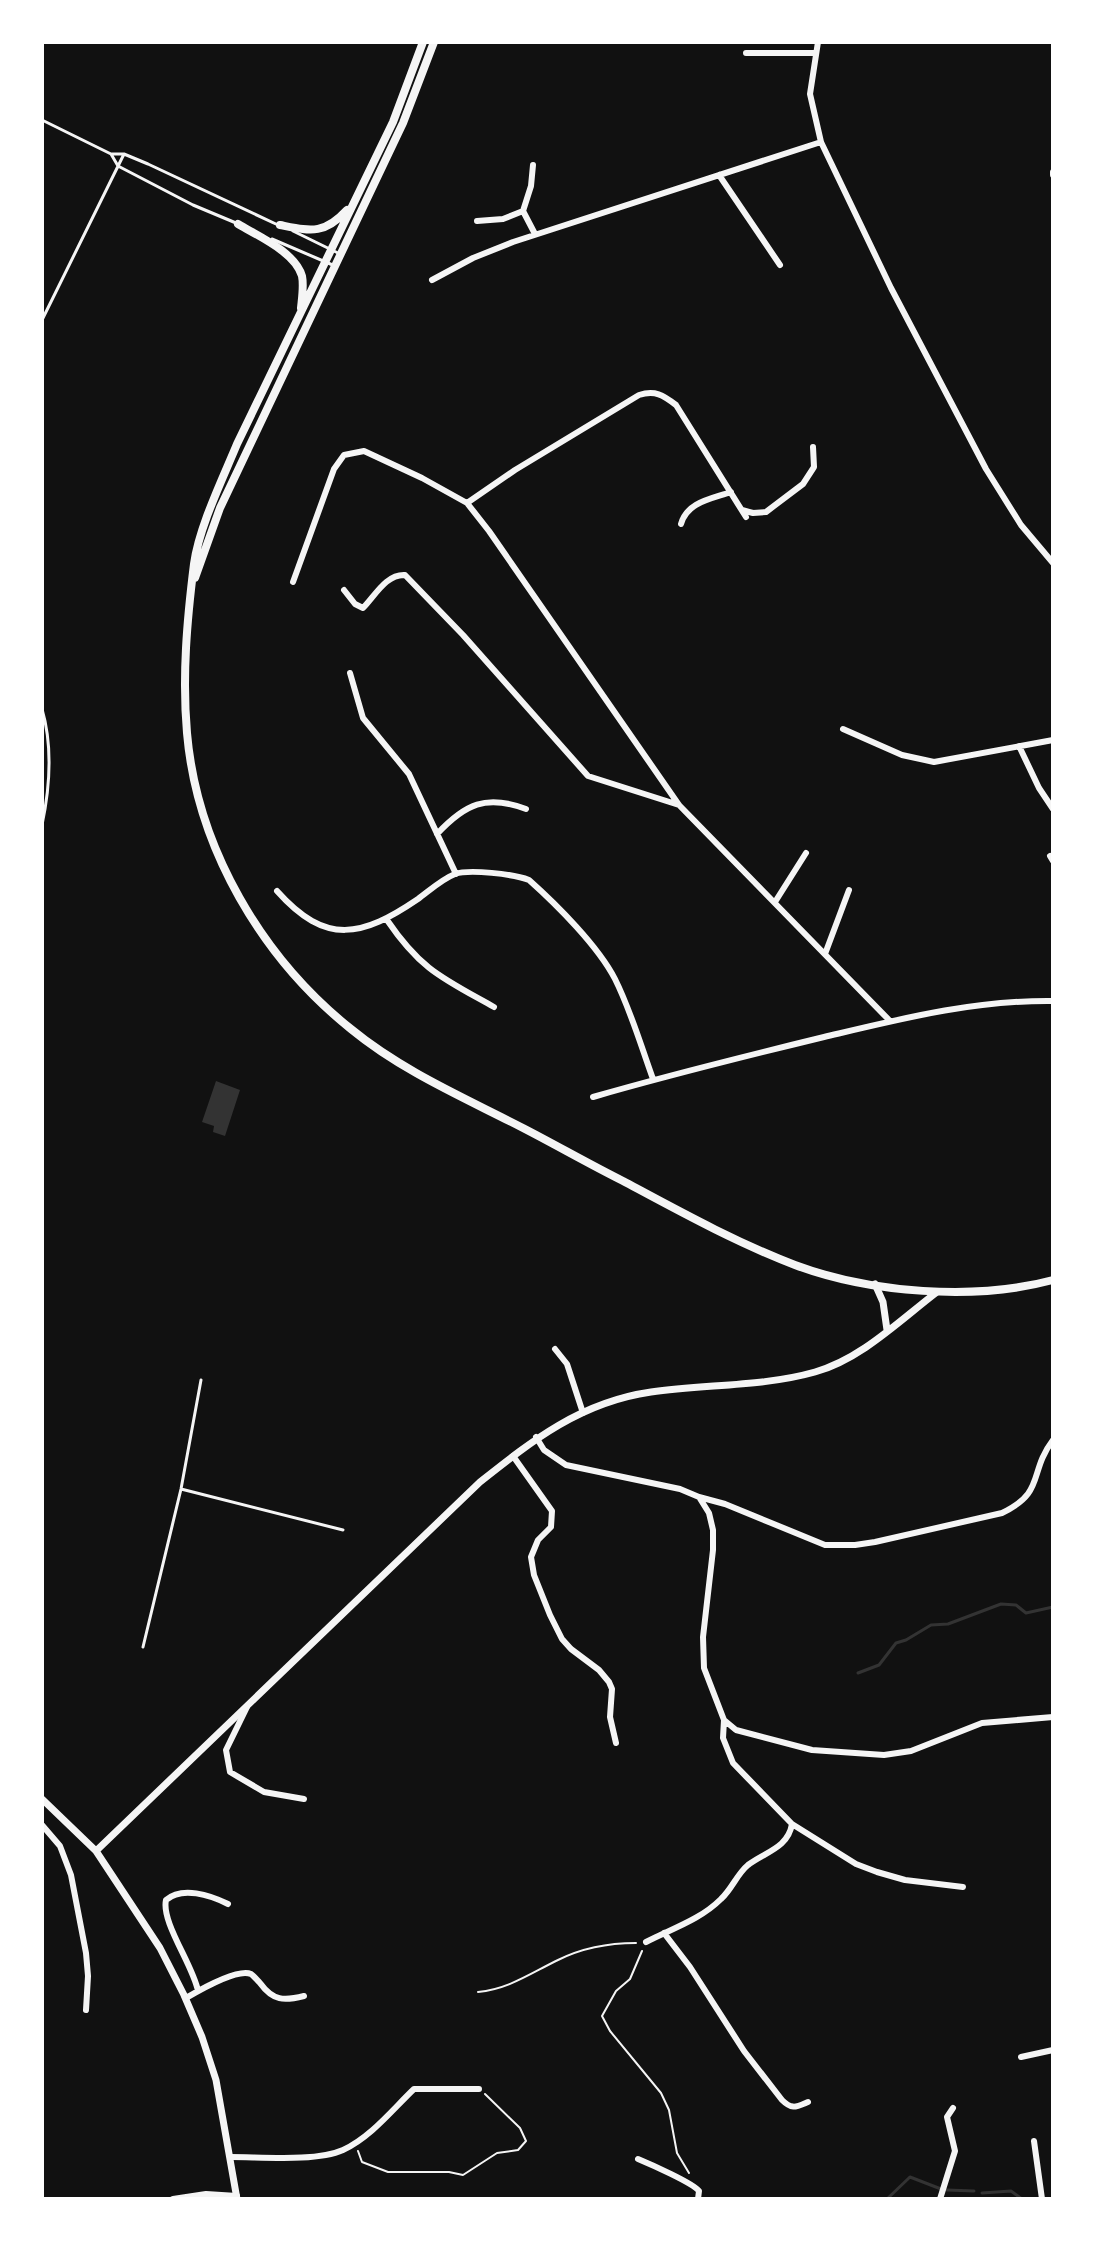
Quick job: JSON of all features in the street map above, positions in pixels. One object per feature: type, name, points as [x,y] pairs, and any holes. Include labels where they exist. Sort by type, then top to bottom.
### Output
[{"type":"main road","points":[[423,42],[393,122],[237,444],[194,563],[187,620],[187,736],[201,806],[225,868],[252,919],[298,979],[350,1029],[450,1091],[745,1245],[798,1266],[875,1284],[937,1292],[998,1289],[1053,1280]]},
{"type":"main road","points":[[194,579],[243,456],[403,123],[434,42]]},
{"type":"main road","points":[[280,225],[307,231],[325,228],[353,204]]},
{"type":"main road","points":[[238,224],[280,250],[296,265],[302,279],[301,313]]},
{"type":"street","points":[[818,42],[810,94],[821,142],[891,288],[986,469],[1021,525],[1053,563]]},
{"type":"street","points":[[746,53],[815,53]]},
{"type":"street","points":[[432,280],[473,258],[535,234],[821,142]]},
{"type":"street","points":[[533,165],[531,186],[523,211],[535,234]]},
{"type":"street","points":[[719,175],[780,265]]},
{"type":"street","points":[[477,221],[503,219],[523,211]]},
{"type":"street","points":[[467,503],[515,470],[639,395],[649,392],[660,393],[676,405],[746,517]]},
{"type":"street","points":[[742,510],[766,512],[803,484],[814,467],[813,447]]},
{"type":"street","points":[[293,582],[334,469],[344,455],[364,451],[467,503],[679,805],[890,1021]]},
{"type":"street","points":[[681,524],[683,514],[689,508],[731,492]]},
{"type":"street","points":[[344,590],[355,604],[363,608],[388,580],[405,575],[549,730],[578,768],[605,783],[679,805]]},
{"type":"street","points":[[350,673],[363,718],[403,764],[456,874]]},
{"type":"street","points":[[843,729],[875,745],[921,761],[946,761],[1053,740]]},
{"type":"street","points":[[1019,746],[1053,809]]},
{"type":"street","points":[[437,834],[458,814],[481,803],[508,803],[526,809]]},
{"type":"street","points":[[775,902],[806,853]]},
{"type":"street","points":[[277,891],[294,911],[322,927],[356,928],[374,926],[387,920],[456,874],[517,876],[529,880],[581,933],[616,980],[653,1079]]},
{"type":"street","points":[[825,954],[849,890]]},
{"type":"street","points":[[387,920],[411,954],[431,972],[494,1007]]},
{"type":"street","points":[[593,1097],[653,1079],[890,1021],[994,1002],[1053,1001]]},
{"type":"street","points":[[875,1284],[883,1302],[887,1330]]},
{"type":"street","points":[[96,1851],[480,1482],[536,1437],[601,1405],[649,1392],[776,1380],[816,1372],[853,1357],[937,1292]]},
{"type":"street","points":[[555,1349],[567,1364],[583,1413]]},
{"type":"street","points":[[536,1437],[544,1450],[566,1465],[680,1489],[825,1545],[865,1544],[1014,1508],[1031,1493],[1041,1459],[1053,1440]]},
{"type":"street","points":[[513,1456],[552,1511],[551,1527],[533,1549],[531,1564],[562,1639],[599,1670],[612,1689],[610,1717],[616,1743]]},
{"type":"street","points":[[699,1497],[709,1513],[713,1530],[703,1637],[704,1668],[724,1720],[723,1738],[733,1763],[792,1824],[856,1864],[905,1880],[963,1887]]},
{"type":"street","points":[[247,1707],[226,1750],[230,1772],[264,1792],[304,1799]]},
{"type":"street","points":[[724,1720],[748,1735],[812,1750],[884,1755],[911,1751],[982,1723],[1053,1717]]},
{"type":"street","points":[[42,1799],[96,1851],[160,1948],[186,1998],[216,2080],[237,2198],[206,2194],[173,2199]]},
{"type":"street","points":[[646,1942],[710,1909],[732,1887],[744,1868],[783,1843],[792,1824]]},
{"type":"street","points":[[42,1825],[60,1846],[71,1875],[87,1964],[86,2010]]},
{"type":"street","points":[[198,1991],[188,1960],[165,1913],[166,1900],[174,1895],[193,1894],[228,1904]]},
{"type":"street","points":[[664,1933],[690,1967],[728,2029],[782,2100],[789,2108],[808,2102]]},
{"type":"street","points":[[186,1998],[247,1973],[274,1998],[289,2000],[304,1996]]},
{"type":"street","points":[[1021,2057],[1053,2050]]},
{"type":"street","points":[[231,2157],[330,2155],[356,2142],[414,2089],[479,2089]]},
{"type":"street","points":[[940,2199],[955,2151],[947,2117],[953,2108]]},
{"type":"street","points":[[1034,2141],[1042,2199]]},
{"type":"street","points":[[638,2159],[694,2185],[699,2195]]},
{"type":"lane","points":[[42,120],[111,154],[124,154],[342,255]]},
{"type":"lane","points":[[111,154],[118,166],[193,205],[336,267]]},
{"type":"lane","points":[[42,320],[124,154]]},
{"type":"lane","points":[[42,709],[50,775],[42,825]]},
{"type":"lane","points":[[143,1647],[181,1489],[201,1380]]},
{"type":"lane","points":[[181,1489],[343,1530]]},
{"type":"path","points":[[478,1992],[495,1990],[559,1959],[600,1946],[646,1942],[630,1979],[616,1991],[602,2016],[610,2031],[661,2093],[669,2110],[677,2153],[699,2195]]},
{"type":"path","points":[[356,2142],[362,2162],[388,2172],[449,2172],[463,2175],[497,2153],[518,2150],[526,2141],[520,2128],[479,2089]]},
{"type":"shaded area","points":[[216,1081],[240,1090],[225,1136],[213,1132],[214,1126],[202,1122]]},
{"type":"waterway","points":[[858,1673],[879,1665],[896,1643],[931,1625],[948,1624],[1001,1604],[1016,1605],[1026,1613],[1053,1607]]},
{"type":"waterway","points":[[887,2199],[910,2177],[941,2189]]},
{"type":"waterway","points":[[947,2190],[974,2191]]},
{"type":"waterway","points":[[982,2193],[1011,2191],[1022,2199]]}]
